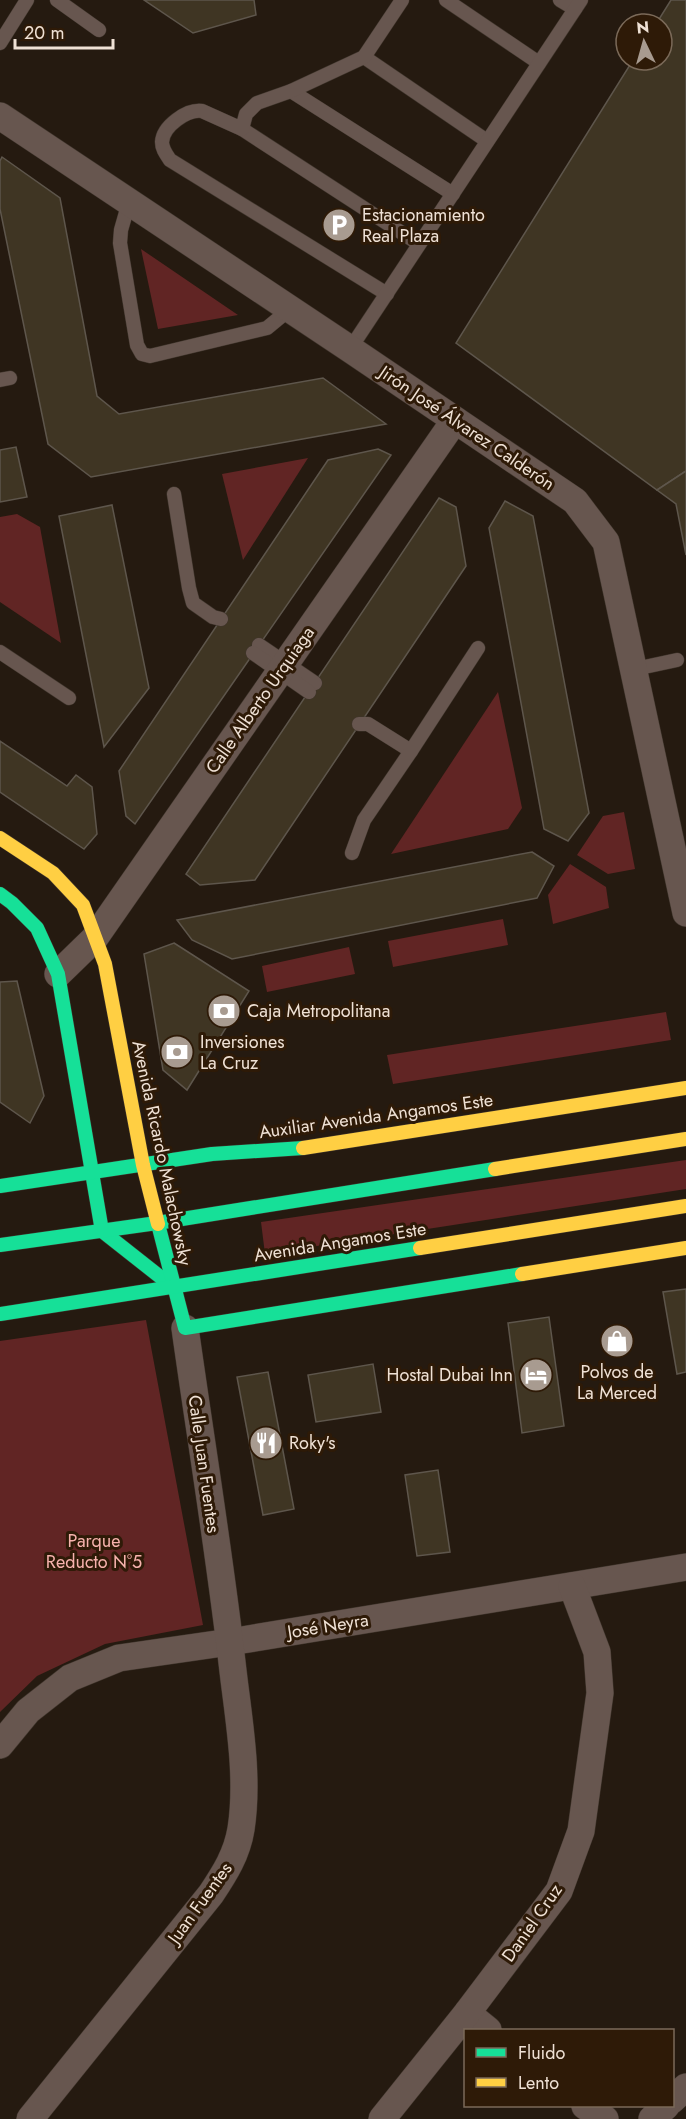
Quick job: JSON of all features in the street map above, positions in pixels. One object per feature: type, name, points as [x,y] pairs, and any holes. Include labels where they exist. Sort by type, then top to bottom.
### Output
[{"type":"main road","name":"Avenida Ricardo Malachowsky","points":[[0,838],[53,873],[83,905],[105,964],[143,1165],[173,1287]]},
{"type":"main road","points":[[0,894],[37,928],[58,974],[102,1231]]},
{"type":"main road","name":"Auxiliar Avenida Angamos Este","points":[[0,1186],[212,1154],[302,1148],[686,1088]]},
{"type":"main road","points":[[0,1245],[157,1223],[686,1139]]},
{"type":"main road","name":"Avenida Angamos Este","points":[[0,1314],[686,1206]]},
{"type":"main road","name":"Avenida Ricardo Malachowsky","points":[[102,1231],[173,1287]]},
{"type":"main road","points":[[185,1328],[686,1248]]},
{"type":"main road","name":"Calle Juan Fuentes","points":[[173,1287],[185,1328]]},
{"type":"street","name":"Jirón José Álvarez Calderón","points":[[0,116],[575,501],[606,542],[686,913]]},
{"type":"street","name":"Calle Alberto Urquiaga","points":[[58,974],[94,939],[455,420]]},
{"type":"street","name":"Calle Juan Fuentes","points":[[185,1328],[230,1642]]},
{"type":"street","name":"José Neyra","points":[[0,1745],[28,1711],[70,1678],[118,1658],[230,1642],[686,1567]]},
{"type":"street","name":"Daniel Cruz","points":[[382,2119],[467,2013],[559,1891],[580,1830],[593,1756],[600,1693],[597,1652],[572,1586]]},
{"type":"street","name":"Juan Fuentes","points":[[30,2119],[211,1894],[227,1870],[236,1850],[243,1809],[244,1776],[230,1642]]},
{"type":"street","points":[[467,2013],[486,2029]]},
{"type":"street","points":[[674,2098],[686,2087]]},
{"type":"street","points":[[587,2107],[605,2119]]},
{"type":"street","points":[[652,2119],[665,2107]]},
{"type":"lane","points":[[0,43],[27,0]]},
{"type":"lane","points":[[57,0],[99,30]]},
{"type":"lane","points":[[243,129],[246,114],[257,103],[291,91],[364,57],[402,0]]},
{"type":"lane","points":[[446,0],[539,63]]},
{"type":"lane","points":[[350,349],[578,4],[560,0]]},
{"type":"lane","points":[[364,57],[487,141]]},
{"type":"lane","points":[[291,91],[453,194]]},
{"type":"lane","points":[[387,294],[170,160],[163,148],[163,135],[180,116],[195,110],[202,111],[243,129],[419,244]]},
{"type":"lane","points":[[129,202],[121,230],[120,243],[136,345],[142,354],[150,356],[267,328],[290,309]]},
{"type":"lane","points":[[174,494],[193,603],[216,621]]},
{"type":"lane","points":[[352,853],[364,820],[478,648]]},
{"type":"lane","points":[[256,649],[312,687]]},
{"type":"lane","points":[[0,652],[69,698]]},
{"type":"lane","points":[[635,669],[677,660]]},
{"type":"lane","points":[[364,721],[411,751]]},
{"type":"green space","points":[[141,249],[238,315],[158,329]]},
{"type":"green space","points":[[308,458],[243,560],[222,474]]},
{"type":"green space","points":[[17,514],[40,527],[61,643],[0,602],[0,517]]},
{"type":"green space","points":[[498,692],[522,808],[508,829],[391,854]]},
{"type":"green space","points":[[624,812],[635,869],[608,874],[577,855],[603,816]]},
{"type":"green space","points":[[570,864],[606,887],[609,908],[553,924],[548,895]]},
{"type":"green space","points":[[503,919],[508,945],[393,967],[388,941]]},
{"type":"green space","points":[[349,947],[355,974],[267,992],[262,966]]},
{"type":"green space","points":[[666,1012],[671,1040],[393,1084],[387,1055]]},
{"type":"green space","points":[[686,1160],[686,1189],[265,1254],[261,1222]]},
{"type":"green space","name":"Parque Reducto N°5","points":[[146,1320],[203,1625],[105,1644],[37,1676],[0,1712],[0,1341]]},
{"type":"building","points":[[144,0],[254,0],[256,15],[193,33]]},
{"type":"building","points":[[671,0],[686,0],[686,471],[657,490],[456,343],[625,72],[674,72],[674,12],[664,12]]},
{"type":"building","points":[[2,157],[60,198],[97,396],[119,414],[323,378],[386,424],[91,477],[48,444],[0,209],[0,161]]},
{"type":"building","points":[[16,447],[27,497],[0,502],[0,450]]},
{"type":"building","points":[[378,449],[391,455],[135,824],[126,816],[119,771],[328,460]]},
{"type":"building","points":[[686,471],[686,555],[676,504],[657,490]]},
{"type":"building","points":[[439,498],[456,507],[466,566],[255,880],[200,885],[186,874]]},
{"type":"building","points":[[505,501],[533,516],[589,813],[568,841],[544,829],[489,528]]},
{"type":"building","points":[[112,505],[149,688],[104,747],[59,516]]},
{"type":"building","points":[[0,741],[67,786],[76,775],[92,787],[97,834],[84,849],[0,792]]},
{"type":"building","points":[[532,852],[554,866],[537,898],[232,959],[192,940],[177,920]]},
{"type":"building","points":[[174,943],[249,991],[187,1090],[163,1070],[144,954]]},
{"type":"building","points":[[17,981],[44,1096],[30,1123],[0,1102],[0,982]]},
{"type":"building","points":[[686,1289],[686,1372],[677,1374],[663,1292]]},
{"type":"building","name":"Hostal Dubai Inn","points":[[549,1317],[564,1426],[522,1433],[508,1323]]},
{"type":"building","points":[[373,1364],[381,1412],[316,1422],[308,1375]]},
{"type":"building","name":"Roky's","points":[[268,1372],[294,1509],[263,1515],[237,1377]]},
{"type":"building","points":[[438,1470],[450,1552],[417,1556],[405,1475]]},
{"type":"traffic: fast","points":[[0,894],[37,928],[58,974],[102,1231],[173,1287]]},
{"type":"traffic: fast","points":[[0,1186],[212,1154],[303,1148]]},
{"type":"traffic: fast","points":[[0,1245],[157,1223],[495,1169]]},
{"type":"traffic: fast","points":[[158,1224],[185,1328],[522,1274]]},
{"type":"traffic: fast","points":[[0,1314],[420,1248]]},
{"type":"traffic: slow","points":[[0,838],[53,873],[83,905],[105,964],[143,1165],[158,1224]]},
{"type":"traffic: slow","points":[[303,1148],[686,1088]]},
{"type":"traffic: slow","points":[[495,1169],[686,1139]]},
{"type":"traffic: slow","points":[[420,1248],[686,1206]]},
{"type":"traffic: slow","points":[[522,1274],[686,1248]]},
{"type":"place","name":"Estacionamiento Real Plaza","points":[[339,225]]},
{"type":"place","name":"Caja Metropolitana","points":[[224,1011]]},
{"type":"place","name":"Inversiones La Cruz","points":[[177,1052]]},
{"type":"place","name":"Polvos de La Merced","points":[[617,1341]]},
{"type":"place","name":"Hostal Dubai Inn","points":[[536,1375]]},
{"type":"place","name":"Roky's","points":[[266,1443]]}]
